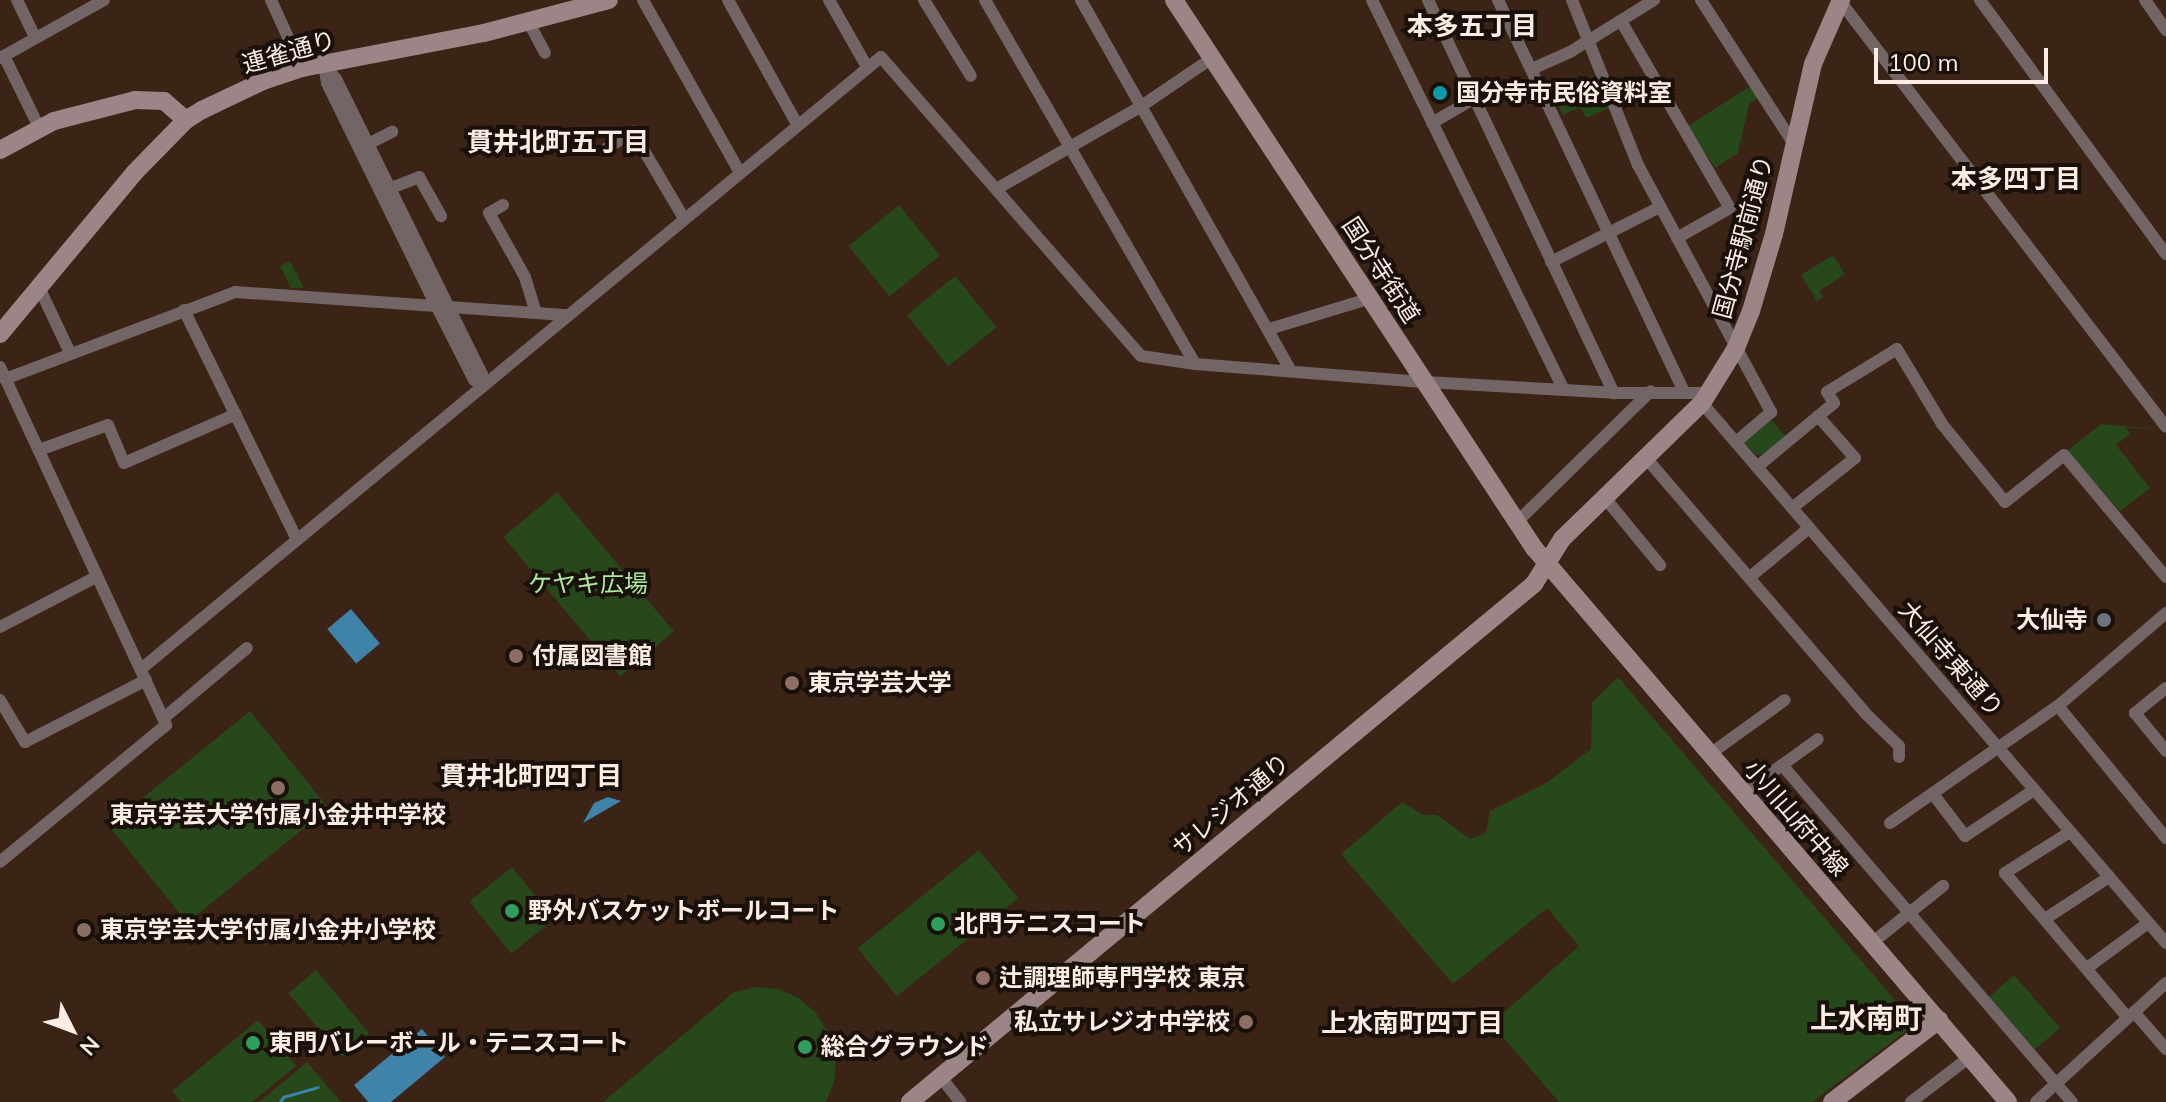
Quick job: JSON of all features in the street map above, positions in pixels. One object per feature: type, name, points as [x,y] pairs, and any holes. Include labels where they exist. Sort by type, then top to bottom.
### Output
[{"type":"main road","name":"連雀通り","points":[[0,334],[135,172],[186,120],[231,95],[302,68],[528,21],[564,5],[609,0]]},
{"type":"main road","name":"国分寺街道","points":[[1174,0],[1548,565]]},
{"type":"main road","name":"国分寺駅前通り","points":[[1548,565],[1562,539],[1706,398],[1736,348],[1774,234],[1813,64],[1840,1]]},
{"type":"main road","points":[[0,150],[39,127],[100,107],[146,99],[169,103],[186,120]]},
{"type":"main road","name":"小川山府中線","points":[[1548,565],[2008,1102]]},
{"type":"main road","name":"サレジオ通り","points":[[910,1102],[1534,584],[1548,565]]},
{"type":"main road","points":[[1832,1102],[1939,1020]]},
{"type":"street","points":[[17,0],[35,37]]},
{"type":"street","points":[[39,127],[2,57],[104,0]]},
{"type":"street","points":[[271,0],[302,68]]},
{"type":"street","points":[[643,0],[739,171]]},
{"type":"street","points":[[728,0],[797,124]]},
{"type":"street","points":[[829,0],[867,67]]},
{"type":"street","points":[[924,0],[971,76]]},
{"type":"street","points":[[985,0],[1195,364]]},
{"type":"street","points":[[1081,0],[1291,371]]},
{"type":"street","points":[[1372,0],[1563,389]]},
{"type":"street","points":[[1428,0],[1614,393]]},
{"type":"street","points":[[1498,0],[1684,392]]},
{"type":"street","points":[[1572,0],[1638,165],[1771,412],[1736,442]]},
{"type":"street","points":[[1532,69],[1588,41],[1654,0]]},
{"type":"street","points":[[1701,0],[1793,143]]},
{"type":"street","points":[[1980,0],[2166,254]]},
{"type":"street","points":[[2145,0],[2166,30]]},
{"type":"street","points":[[1840,1],[2166,427]]},
{"type":"street","points":[[528,21],[545,53]]},
{"type":"street","points":[[1621,21],[1730,208],[1677,238]]},
{"type":"street","points":[[0,700],[6,724],[25,742],[143,674],[296,538],[881,57],[1141,356],[1195,364],[1426,382],[1614,393],[1684,392],[1706,398]]},
{"type":"street","points":[[998,188],[1140,107],[1212,58]]},
{"type":"street","points":[[324,64],[336,79],[363,146],[440,303],[482,374],[482,385]]},
{"type":"street","points":[[1432,123],[1475,98]]},
{"type":"street","points":[[363,146],[392,132]]},
{"type":"street","points":[[607,148],[633,132],[683,217]]},
{"type":"street","points":[[385,190],[419,177],[441,216]]},
{"type":"street","points":[[503,205],[489,213],[525,277],[536,312]]},
{"type":"street","points":[[1551,262],[1660,207]]},
{"type":"street","points":[[39,287],[70,353]]},
{"type":"street","points":[[0,862],[166,725],[165,717],[96,577],[3,373],[70,353],[235,292],[440,303],[567,315]]},
{"type":"street","points":[[1269,329],[1371,298]]},
{"type":"street","points":[[184,310],[296,538]]},
{"type":"street","points":[[1757,467],[1834,403],[1827,392],[1897,349],[1942,424],[2005,502],[2064,455],[2166,577]]},
{"type":"street","points":[[1517,522],[1651,391]]},
{"type":"street","name":"大仙寺東通り","points":[[1706,398],[1757,467],[2166,943]]},
{"type":"street","points":[[39,450],[108,425],[124,463],[236,414]]},
{"type":"street","points":[[1792,508],[1855,458],[1818,416]]},
{"type":"street","points":[[1646,458],[1865,713],[1899,746],[1899,757]]},
{"type":"street","points":[[1605,498],[1660,565]]},
{"type":"street","points":[[1750,577],[1809,528]]},
{"type":"street","points":[[0,627],[96,577]]},
{"type":"street","points":[[1890,823],[2058,706],[2166,613]]},
{"type":"street","points":[[165,717],[247,648]]},
{"type":"street","points":[[2166,688],[2135,713],[2166,751]]},
{"type":"street","points":[[1710,754],[1785,700]]},
{"type":"street","points":[[2058,706],[2166,838]]},
{"type":"street","points":[[1743,793],[1818,739]]},
{"type":"street","points":[[1782,765],[2072,1102]]},
{"type":"street","points":[[1933,794],[1965,836],[2034,790]]},
{"type":"street","points":[[2070,832],[2005,873],[2087,968],[2166,1049]]},
{"type":"street","points":[[2045,919],[2109,877]]},
{"type":"street","points":[[1873,942],[1943,886]]},
{"type":"street","points":[[2087,968],[2148,923]]},
{"type":"street","points":[[2036,1102],[2166,983]]},
{"type":"street","points":[[1911,1102],[1971,1056]]},
{"type":"street","points":[[940,1076],[960,1102]]},
{"type":"green space","points":[[1595,75],[1609,108],[1586,118],[1580,107],[1563,115],[1553,95]]},
{"type":"green space","points":[[1752,85],[1759,97],[1749,104],[1738,153],[1715,168],[1688,126]]},
{"type":"green space","points":[[899,205],[940,256],[889,296],[848,246]]},
{"type":"green space","points":[[1833,255],[1845,274],[1819,291],[1823,297],[1817,301],[1801,275]]},
{"type":"green space","points":[[290,261],[304,288],[291,288],[280,266]]},
{"type":"green space","points":[[955,276],[997,327],[948,366],[907,315]]},
{"type":"green space","points":[[1771,419],[1786,437],[1762,455],[1755,454],[1745,443],[1747,438]]},
{"type":"green space","points":[[2101,424],[2162,430],[2126,428],[2130,434],[2116,445],[2150,488],[2120,511],[2067,451]]},
{"type":"green space","name":"ケヤキ広場","points":[[557,492],[674,631],[620,676],[503,537]]},
{"type":"green space","points":[[1618,677],[1907,1014],[1906,1031],[1812,1102],[1559,1102],[1496,1029],[1500,1016],[1579,946],[1547,908],[1453,984],[1341,854],[1402,802],[1424,815],[1437,815],[1470,839],[1486,833],[1490,811],[1546,783],[1591,749],[1592,702]]},
{"type":"green space","points":[[250,711],[329,808],[187,923],[109,826]]},
{"type":"green space","name":"北門テニスコート","points":[[979,850],[1018,898],[897,996],[858,948]]},
{"type":"green space","name":"野外バスケットボールコート","points":[[512,867],[554,919],[511,954],[469,902]]},
{"type":"green space","points":[[316,970],[369,1034],[342,1057],[288,993]]},
{"type":"green space","points":[[2014,975],[2060,1028],[2035,1049],[1989,997]]},
{"type":"green space","points":[[756,987],[778,989],[799,998],[816,1013],[830,1035],[836,1059],[834,1082],[826,1102],[603,1102],[734,992]]},
{"type":"green space","name":"東門バレーボール・テニスコート","points":[[258,1020],[296,1066],[252,1102],[181,1102],[172,1091]]},
{"type":"green space","points":[[307,1062],[341,1102],[259,1102]]},
{"type":"water","points":[[351,609],[380,643],[356,663],[327,629]]},
{"type":"water","points":[[608,797],[621,801],[583,823],[594,803]]},
{"type":"water","points":[[422,1029],[445,1057],[391,1102],[368,1102],[354,1085]]},
{"type":"waterway","points":[[280,1102],[283,1097],[318,1087]]},
{"type":"place","name":"国分寺市民俗資料室","points":[[1440,93]]},
{"type":"place","name":"大仙寺","points":[[2104,620]]},
{"type":"place","name":"付属図書館","points":[[516,656]]},
{"type":"place","name":"東京学芸大学","points":[[792,683]]},
{"type":"place","name":"東京学芸大学付属小金井中学校","points":[[278,788]]},
{"type":"place","name":"野外バスケットボールコート","points":[[512,911]]},
{"type":"place","name":"北門テニスコート","points":[[938,924]]},
{"type":"place","name":"東京学芸大学付属小金井小学校","points":[[84,930]]},
{"type":"place","name":"辻調理師専門学校 東京","points":[[983,978]]},
{"type":"place","name":"私立サレジオ中学校","points":[[1246,1022]]},
{"type":"place","name":"東門バレーボール・テニスコート","points":[[253,1043]]},
{"type":"place","name":"総合グラウンド","points":[[805,1047]]},
{"type":"district","name":"本多五丁目","points":[[1472,26]]},
{"type":"district","name":"貫井北町五丁目","points":[[558,142]]},
{"type":"district","name":"本多四丁目","points":[[2016,179]]},
{"type":"district","name":"貫井北町四丁目","points":[[531,776]]},
{"type":"district","name":"上水南町","points":[[1866,1018]]},
{"type":"district","name":"上水南町四丁目","points":[[1412,1023]]}]
